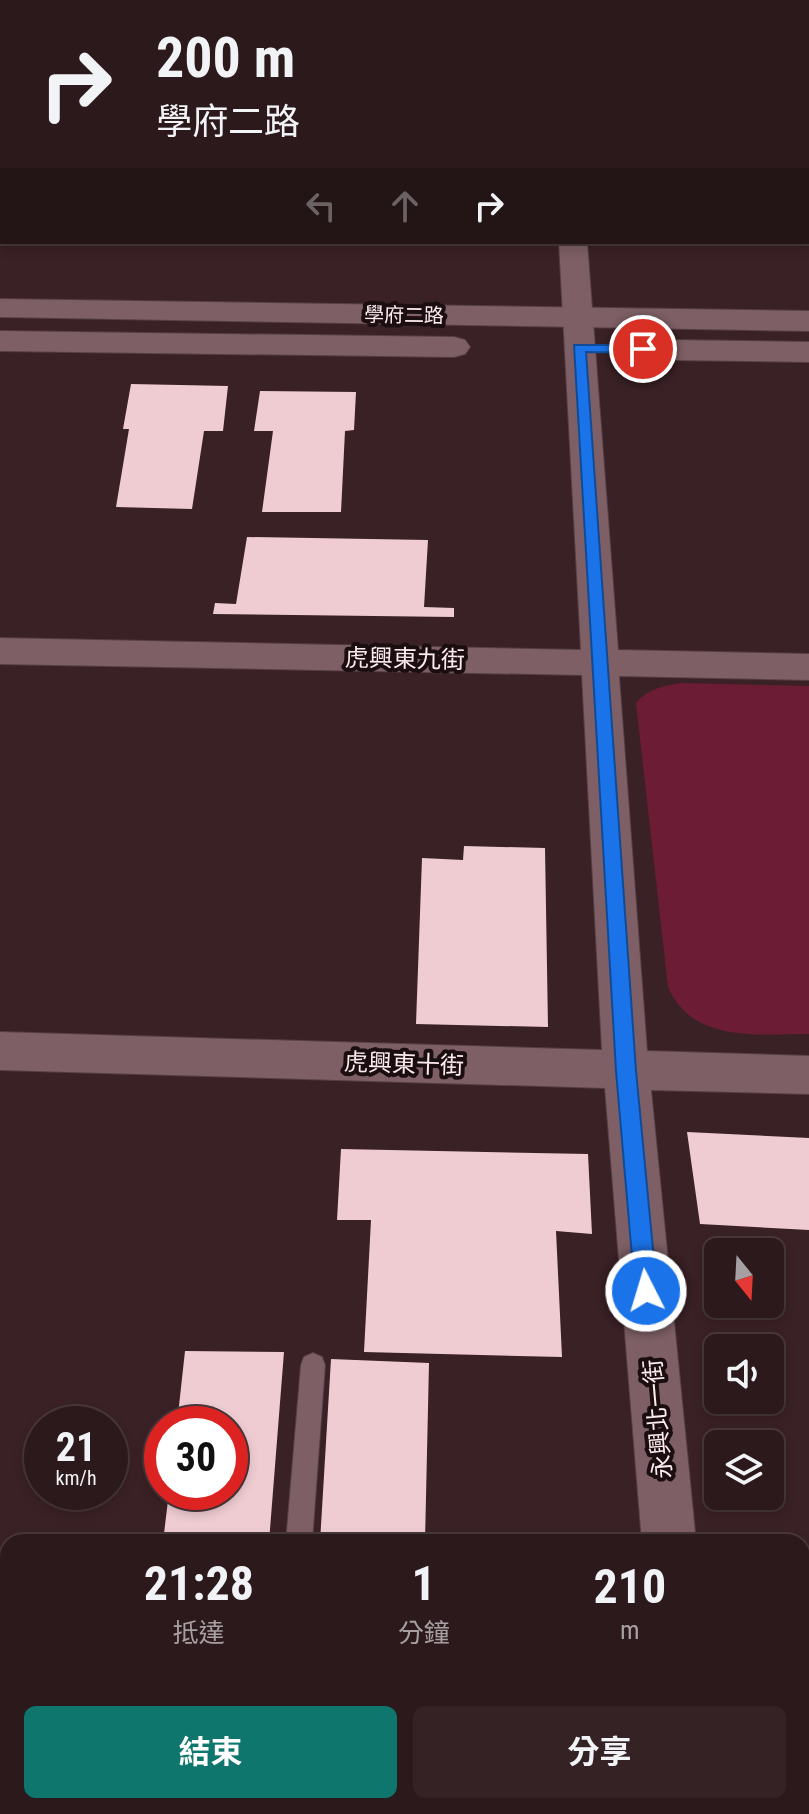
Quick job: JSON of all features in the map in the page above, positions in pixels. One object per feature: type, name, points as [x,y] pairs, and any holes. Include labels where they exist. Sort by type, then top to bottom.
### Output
[{"type":"street","name":"永興北一街","points":[[573,244],[626,1071],[668,1534]]},
{"type":"street","name":"學府二路","points":[[0,308],[577,341],[809,321]]},
{"type":"street","name":"學府二路","points":[[0,341],[485,347]]},
{"type":"street","points":[[643,349],[809,352]]},
{"type":"street","name":"虎興東九街","points":[[0,651],[809,667]]},
{"type":"street","name":"虎興東十街","points":[[0,1051],[809,1075]]},
{"type":"lane","points":[[300,1534],[313,1365]]},
{"type":"shaded area","points":[[680,683],[809,686],[809,1034],[748,1034],[710,1026],[693,1018],[679,1005],[668,987],[636,703],[656,689]]},
{"type":"building","points":[[131,384],[228,386],[223,431],[204,431],[192,509],[116,507],[129,429],[123,429]]},
{"type":"building","points":[[260,391],[356,392],[354,430],[345,431],[341,512],[262,512],[273,431],[254,431]]},
{"type":"building","points":[[247,537],[428,540],[424,607],[454,608],[454,617],[213,614],[215,603],[236,604]]},
{"type":"building","points":[[464,846],[545,848],[548,1027],[416,1024],[422,858],[463,860]]},
{"type":"building","points":[[687,1132],[809,1138],[809,1230],[700,1224]]},
{"type":"building","points":[[341,1149],[588,1154],[592,1234],[556,1231],[562,1357],[364,1352],[371,1220],[337,1220]]},
{"type":"building","points":[[185,1351],[284,1352],[270,1534],[164,1534],[167,1510],[248,1510],[248,1406],[179,1406]]},
{"type":"building","points":[[331,1359],[429,1363],[425,1534],[320,1534]]},
{"type":"route","points":[[643,349],[579,348],[626,1071],[646,1291]]}]
